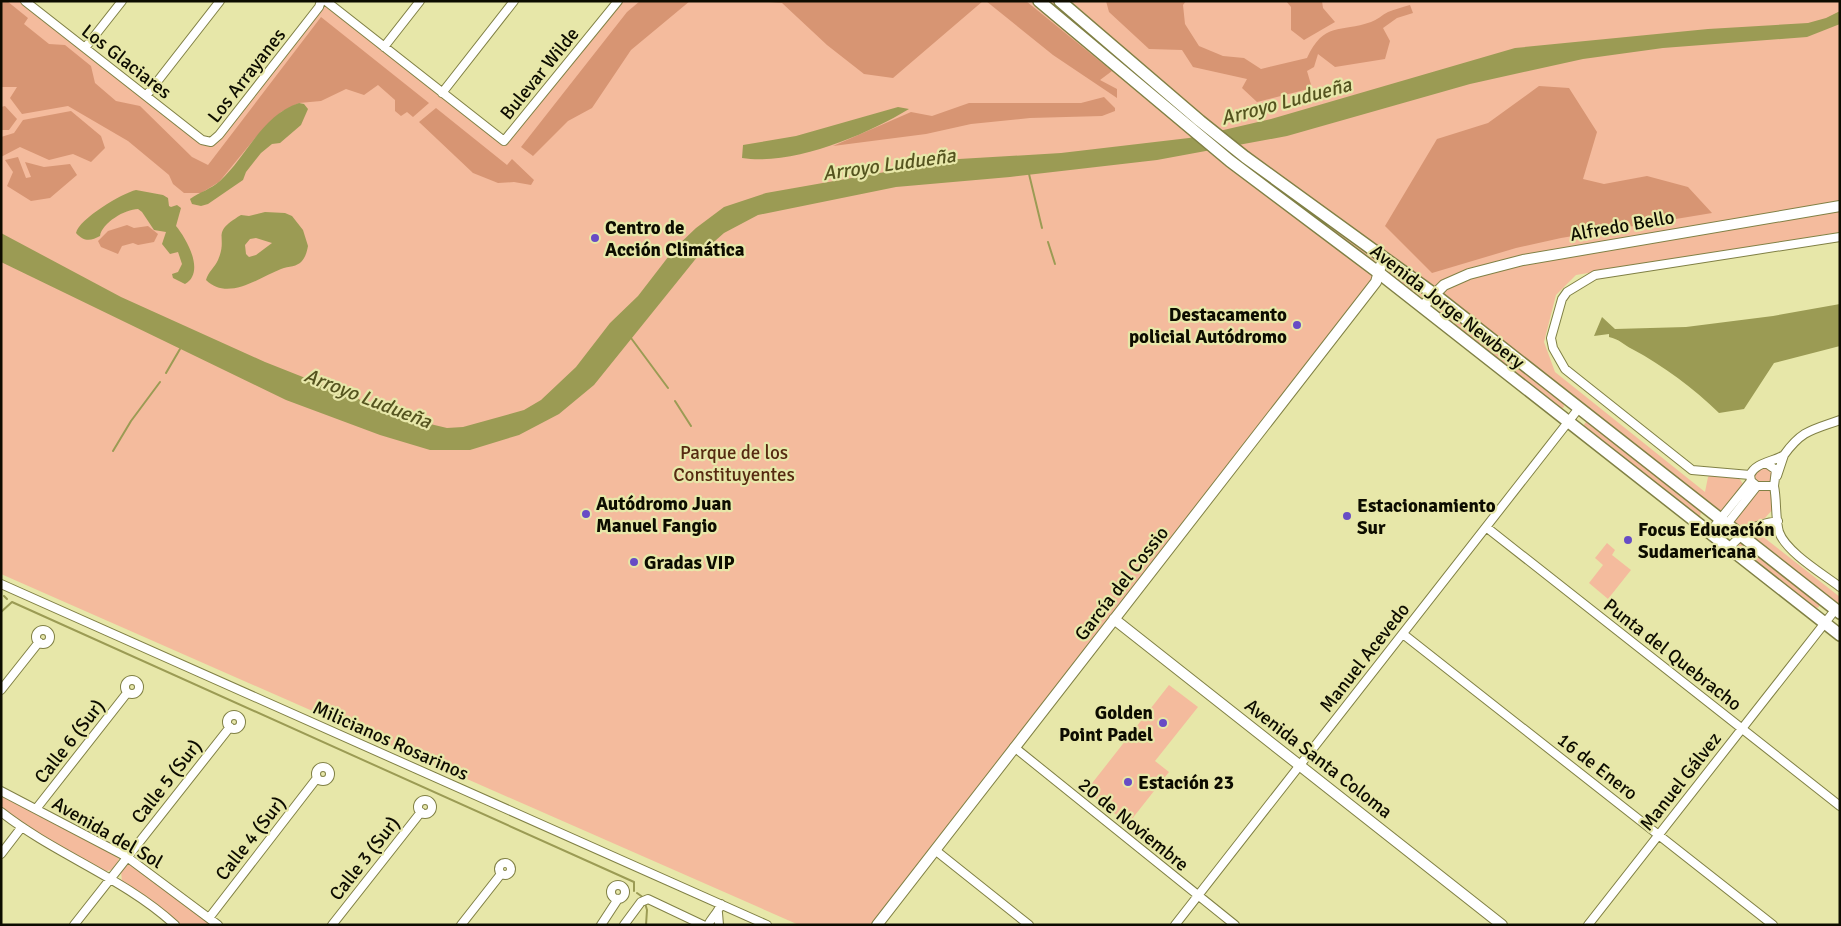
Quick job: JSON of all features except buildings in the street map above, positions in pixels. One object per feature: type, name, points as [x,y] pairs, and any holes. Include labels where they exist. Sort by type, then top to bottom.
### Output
[{"type":"main road","name":"Avenida Jorge Newbery","points":[[1039,1],[1230,161],[1379,273],[1840,635]]},
{"type":"main road","name":"Avenida Jorge Newbery","points":[[1060,1],[1245,157],[1434,294],[1837,612]]},
{"type":"street","name":"Los Glaciares","points":[[25,1],[202,140],[211,142]]},
{"type":"street","points":[[85,48],[122,1]]},
{"type":"street","points":[[146,96],[220,1]]},
{"type":"street","name":"Los Arrayanes","points":[[211,142],[319,7],[321,1]]},
{"type":"street","points":[[326,1],[442,92],[514,1]]},
{"type":"street","points":[[384,46],[420,1]]},
{"type":"street","name":"Bulevar Wilde","points":[[442,92],[504,141],[618,1]]},
{"type":"street","name":"Alfredo Bello","points":[[1422,307],[1444,285],[1469,274],[1523,260],[1840,206]]},
{"type":"street","points":[[1774,486],[1752,480],[1692,470],[1572,376],[1553,348],[1551,338],[1562,299],[1567,292],[1595,276],[1840,237]]},
{"type":"street","name":"García del Cossio","points":[[876,925],[1376,282],[1386,258]]},
{"type":"street","name":"Manuel Acevedo","points":[[1175,925],[1579,408]]},
{"type":"street","points":[[1840,420],[1804,432],[1797,437],[1784,455],[1774,486],[1779,532],[1784,540],[1807,562],[1840,587]]},
{"type":"street","points":[[1713,535],[1752,480],[1757,466],[1775,461],[1784,455]]},
{"type":"street","points":[[1766,463],[1773,466],[1776,476]]},
{"type":"street","points":[[1729,548],[1740,535],[1760,523],[1778,521]]},
{"type":"street","name":"Punta del Quebracho","points":[[1486,527],[1840,806]]},
{"type":"street","name":"Milicianos Rosarinos","points":[[2,585],[767,925]]},
{"type":"street","name":"Manuel Gálvez","points":[[1588,925],[1824,623],[1837,612]]},
{"type":"street","name":"Avenida Santa Coloma","points":[[1114,620],[1502,925]]},
{"type":"street","name":"16 de Enero","points":[[1403,634],[1773,925]]},
{"type":"street","points":[[1,690],[39,642]]},
{"type":"street","name":"Calle 6 (Sur)","points":[[36,809],[128,693]]},
{"type":"street","name":"Calle 5 (Sur)","points":[[74,925],[230,727]]},
{"type":"street","name":"20 de Noviembre","points":[[1014,747],[1235,925]]},
{"type":"street","name":"Calle 4 (Sur)","points":[[209,918],[317,778]]},
{"type":"street","name":"Avenida del Sol","points":[[1,791],[127,857],[218,925]]},
{"type":"street","points":[[1,812],[21,828],[148,903],[175,925]]},
{"type":"street","name":"Calle 3 (Sur)","points":[[332,925],[421,812]]},
{"type":"street","points":[[1,854],[21,828]]},
{"type":"street","points":[[934,850],[1029,925]]},
{"type":"street","points":[[461,925],[501,874]]},
{"type":"street","points":[[601,925],[618,899]]},
{"type":"street","points":[[624,925],[641,902],[648,900],[702,924],[718,913]]},
{"type":"street","points":[[718,925],[718,913],[721,904]]},
{"type":"green space","name":"Parque de los Constituyentes","points":[[1,1],[25,1],[202,140],[211,142],[321,1],[504,141],[618,1],[1840,1],[1840,232],[1576,275],[1556,295],[1544,342],[1555,372],[1705,492],[1708,477],[1711,474],[1738,476],[1744,486],[1731,503],[1741,511],[1760,488],[1770,491],[1773,509],[1765,518],[1748,525],[1840,597],[1840,613],[1435,295],[1427,302],[1418,294],[1413,295],[1385,273],[1387,270],[1381,265],[1376,282],[877,925],[799,925],[1,574]]},
{"type":"green space","points":[[1441,308],[1563,402],[1564,407],[1561,409],[1437,312]]},
{"type":"green space","points":[[1586,422],[1701,511],[1700,517],[1697,517],[1583,426]]},
{"type":"green space","points":[[1757,466],[1773,466],[1774,486],[1751,481]]},
{"type":"green space","points":[[1737,539],[1819,604],[1819,607],[1814,609],[1733,545]]},
{"type":"green space","points":[[1607,543],[1615,550],[1612,555],[1631,570],[1608,599],[1589,583],[1603,565],[1595,558]]},
{"type":"green space","points":[[1169,685],[1198,707],[1155,761],[1169,772],[1128,824],[1086,791]]},
{"type":"green space","points":[[1,796],[115,854],[119,859],[114,869],[104,872],[57,846],[1,809]]},
{"type":"green space","points":[[127,865],[132,865],[213,925],[180,925],[159,907],[122,882],[121,871]]},
{"type":"shaded area","points":[[1,1],[7,1],[28,18],[24,24],[49,44],[65,45],[91,66],[95,83],[116,101],[140,106],[192,157],[208,165],[321,17],[429,103],[413,117],[407,112],[401,116],[395,111],[395,100],[378,85],[364,95],[346,89],[321,101],[299,103],[281,112],[256,137],[219,182],[201,193],[184,193],[173,184],[169,175],[128,141],[68,106],[22,114],[10,98],[17,87],[1,87]]},
{"type":"shaded area","points":[[640,1],[690,1],[631,50],[592,108],[568,121],[533,156],[521,147],[627,12]]},
{"type":"shaded area","points":[[757,1],[983,1],[893,78],[864,74],[827,45],[782,3]]},
{"type":"shaded area","points":[[986,1],[1026,1],[1112,71],[1100,80],[1117,89],[1117,98],[1053,55]]},
{"type":"shaded area","points":[[1106,1],[1186,1],[1183,5],[1185,24],[1199,46],[1223,56],[1244,58],[1261,69],[1307,58],[1313,46],[1320,38],[1334,30],[1371,22],[1388,12],[1410,5],[1413,13],[1397,18],[1383,28],[1390,41],[1385,59],[1335,67],[1318,54],[1314,67],[1307,71],[1312,88],[1257,102],[1242,88],[1247,79],[1193,67],[1182,50],[1149,49],[1109,12]]},
{"type":"shaded area","points":[[1286,1],[1322,1],[1323,8],[1335,22],[1304,40],[1291,30],[1291,7]]},
{"type":"shaded area","name":"Arroyo Ludueña","points":[[1840,11],[1840,24],[1807,37],[1663,48],[1583,59],[1470,84],[1287,136],[1157,160],[1010,177],[896,187],[758,215],[724,233],[698,256],[594,385],[559,414],[519,435],[470,450],[430,450],[380,435],[286,400],[1,262],[1,233],[121,297],[265,362],[409,419],[447,428],[463,427],[524,410],[541,400],[576,367],[610,323],[638,296],[675,248],[696,228],[724,207],[766,193],[959,159],[1061,153],[1189,138],[1271,119],[1515,48],[1708,29],[1808,23],[1826,18]]},
{"type":"shaded area","points":[[1539,86],[1569,88],[1597,132],[1583,179],[1604,184],[1647,176],[1688,187],[1712,213],[1561,238],[1516,248],[1432,273],[1385,226],[1437,139],[1488,123]]},
{"type":"shaded area","points":[[1104,97],[1115,108],[1115,111],[1102,116],[1030,118],[971,124],[926,134],[833,146],[911,112],[932,116],[969,103],[1081,103]]},
{"type":"shaded area","points":[[299,103],[304,104],[308,109],[301,125],[280,143],[272,144],[261,153],[246,172],[243,180],[208,204],[201,206],[192,204],[190,199],[213,186],[230,171],[274,117]]},
{"type":"shaded area","points":[[5,106],[17,119],[9,130],[1,130],[1,107]]},
{"type":"shaded area","points":[[898,107],[909,109],[872,129],[828,146],[784,157],[742,158],[743,145],[796,136]]},
{"type":"shaded area","points":[[436,108],[507,165],[512,159],[534,180],[531,185],[514,182],[498,183],[473,173],[419,122]]},
{"type":"shaded area","points":[[71,111],[101,136],[105,148],[91,162],[73,154],[49,160],[20,147],[1,157],[1,137],[14,133],[23,120]]},
{"type":"shaded area","points":[[18,157],[26,178],[31,177],[25,162],[44,167],[70,164],[77,175],[50,198],[31,201],[7,186],[13,172],[5,160]]},
{"type":"shaded area","points":[[136,190],[163,195],[168,198],[169,206],[177,205],[181,208],[176,226],[189,246],[194,264],[194,272],[191,279],[185,284],[173,278],[172,274],[178,272],[182,264],[178,252],[170,254],[162,244],[166,232],[154,230],[138,209],[127,211],[109,222],[100,236],[94,239],[85,239],[76,233],[85,221],[102,207]]},
{"type":"shaded area","points":[[265,212],[285,213],[292,216],[303,230],[308,246],[307,252],[298,264],[281,269],[244,286],[224,289],[215,286],[206,280],[208,274],[217,263],[221,252],[223,231],[231,221],[241,215],[249,216]],"holes":[[[256,238],[272,243],[256,255],[249,257],[246,254],[245,245],[250,239]]]},
{"type":"shaded area","points":[[127,225],[134,228],[148,226],[158,234],[154,242],[138,245],[133,243],[122,246],[118,254],[101,247],[98,241],[108,231]]},
{"type":"shaded area","points":[[1840,304],[1840,346],[1774,363],[1744,409],[1719,413],[1678,378],[1619,341],[1609,337],[1609,334],[1594,336],[1602,317],[1615,329],[1686,327],[1773,316]]},
{"type":"waterway","points":[[1029,174],[1042,228]]},
{"type":"waterway","points":[[1048,242],[1055,264]]},
{"type":"waterway","points":[[631,338],[668,388]]},
{"type":"waterway","points":[[166,373],[180,349]]},
{"type":"waterway","points":[[113,451],[131,421],[160,382]]},
{"type":"waterway","points":[[675,401],[691,426]]},
{"type":"waterway","points":[[4,596],[7,599]]},
{"type":"waterway","points":[[1,612],[12,602],[634,882],[634,891]]},
{"type":"waterway","points":[[637,893],[644,898]]},
{"type":"waterway","points":[[645,903],[647,910],[646,925]]},
{"type":"place","name":"Centro de Acción Climática","points":[[595,238]]},
{"type":"place","name":"Destacamento policial Autódromo","points":[[1297,325]]},
{"type":"place","name":"Autódromo Juan Manuel Fangio","points":[[586,514]]},
{"type":"place","name":"Estacionamiento Sur","points":[[1347,516]]},
{"type":"place","name":"Focus Educación Sudamericana","points":[[1628,540]]},
{"type":"place","name":"Gradas VIP","points":[[634,562]]},
{"type":"place","name":"Golden Point Padel","points":[[1163,723]]},
{"type":"place","name":"Estación 23","points":[[1128,782]]}]
